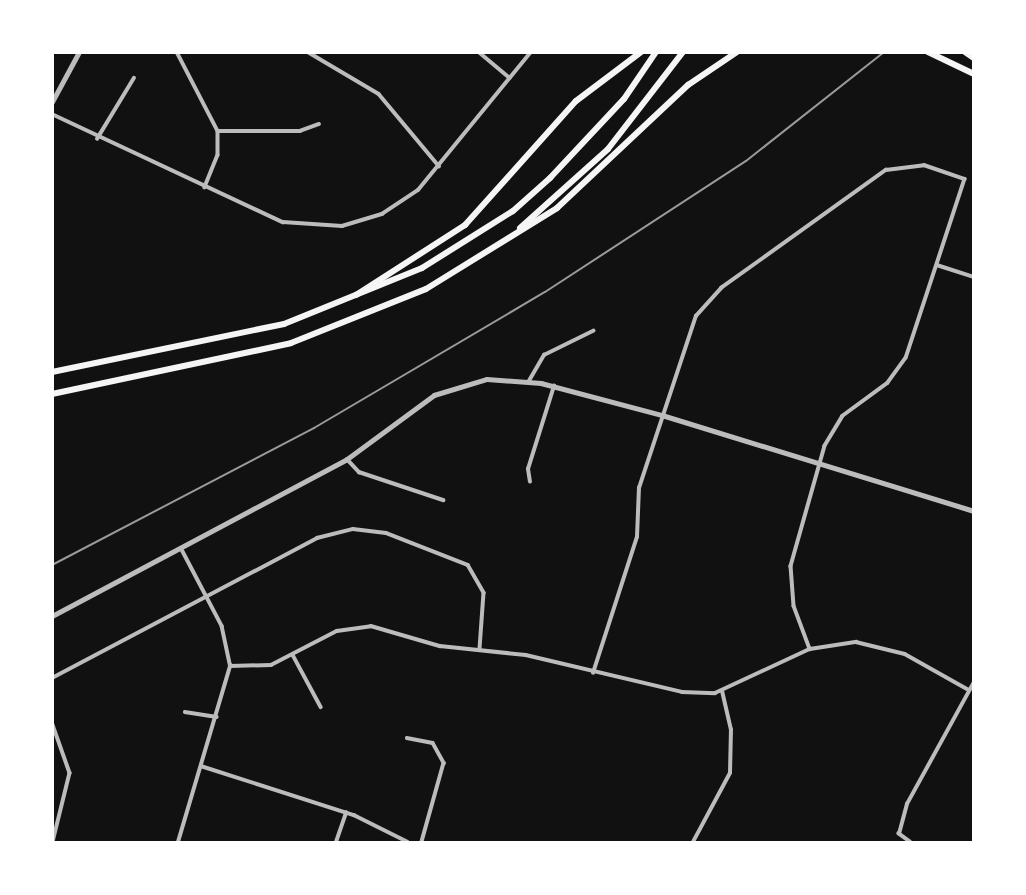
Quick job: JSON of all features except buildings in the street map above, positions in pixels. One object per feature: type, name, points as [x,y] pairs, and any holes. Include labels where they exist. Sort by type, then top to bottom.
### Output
[{"type":"highway","points":[[343,304],[465,225],[566,111],[615,69],[641,52]]},
{"type":"highway","points":[[52,372],[239,335],[343,304],[422,268],[513,211],[589,139],[656,52]]},
{"type":"highway","points":[[508,238],[608,149],[683,52]]},
{"type":"highway","points":[[52,394],[337,329],[426,289],[575,194],[688,85],[737,52]]},
{"type":"highway","points":[[965,52],[974,58]]},
{"type":"highway","points":[[931,54],[974,74]]},
{"type":"street","points":[[52,102],[79,52]]},
{"type":"street","points":[[177,52],[218,131],[218,155],[205,188]]},
{"type":"street","points":[[308,52],[379,94],[439,166]]},
{"type":"street","points":[[479,52],[510,78]]},
{"type":"street","points":[[52,114],[97,139],[292,225],[342,226],[398,205],[439,166],[531,52]]},
{"type":"street","points":[[97,139],[134,78]]},
{"type":"street","points":[[218,131],[300,131],[319,124]]},
{"type":"street","points":[[593,673],[637,537],[639,488],[701,307],[886,170],[915,163],[965,179],[906,358],[888,383],[843,416],[820,464],[791,566],[794,606],[810,649]]},
{"type":"street","points":[[937,265],[974,277]]},
{"type":"street","points":[[529,381],[544,355],[593,331]]},
{"type":"street","points":[[52,616],[347,459],[443,391],[488,379],[529,381],[554,386],[663,415],[974,511]]},
{"type":"street","points":[[530,482],[528,469],[554,386]]},
{"type":"street","points":[[347,459],[359,472],[443,500]]},
{"type":"street","points":[[52,678],[330,533],[374,530],[468,565],[484,593],[480,649]]},
{"type":"street","points":[[178,842],[230,666],[226,640],[181,549]]},
{"type":"street","points":[[230,666],[261,667],[360,626],[682,692],[722,692],[810,649],[877,645],[969,690]]},
{"type":"street","points":[[293,655],[321,707]]},
{"type":"street","points":[[910,842],[902,840],[899,830],[910,797],[974,682]]},
{"type":"street","points":[[693,842],[730,773],[732,745],[722,692]]},
{"type":"street","points":[[185,712],[217,717]]},
{"type":"street","points":[[52,722],[70,773],[53,842]]},
{"type":"street","points":[[407,738],[433,743],[444,762],[422,842]]},
{"type":"street","points":[[201,766],[346,813],[408,842]]},
{"type":"street","points":[[336,842],[346,813]]},
{"type":"railway","points":[[52,565],[314,428],[545,292],[746,161],[884,52]]}]
